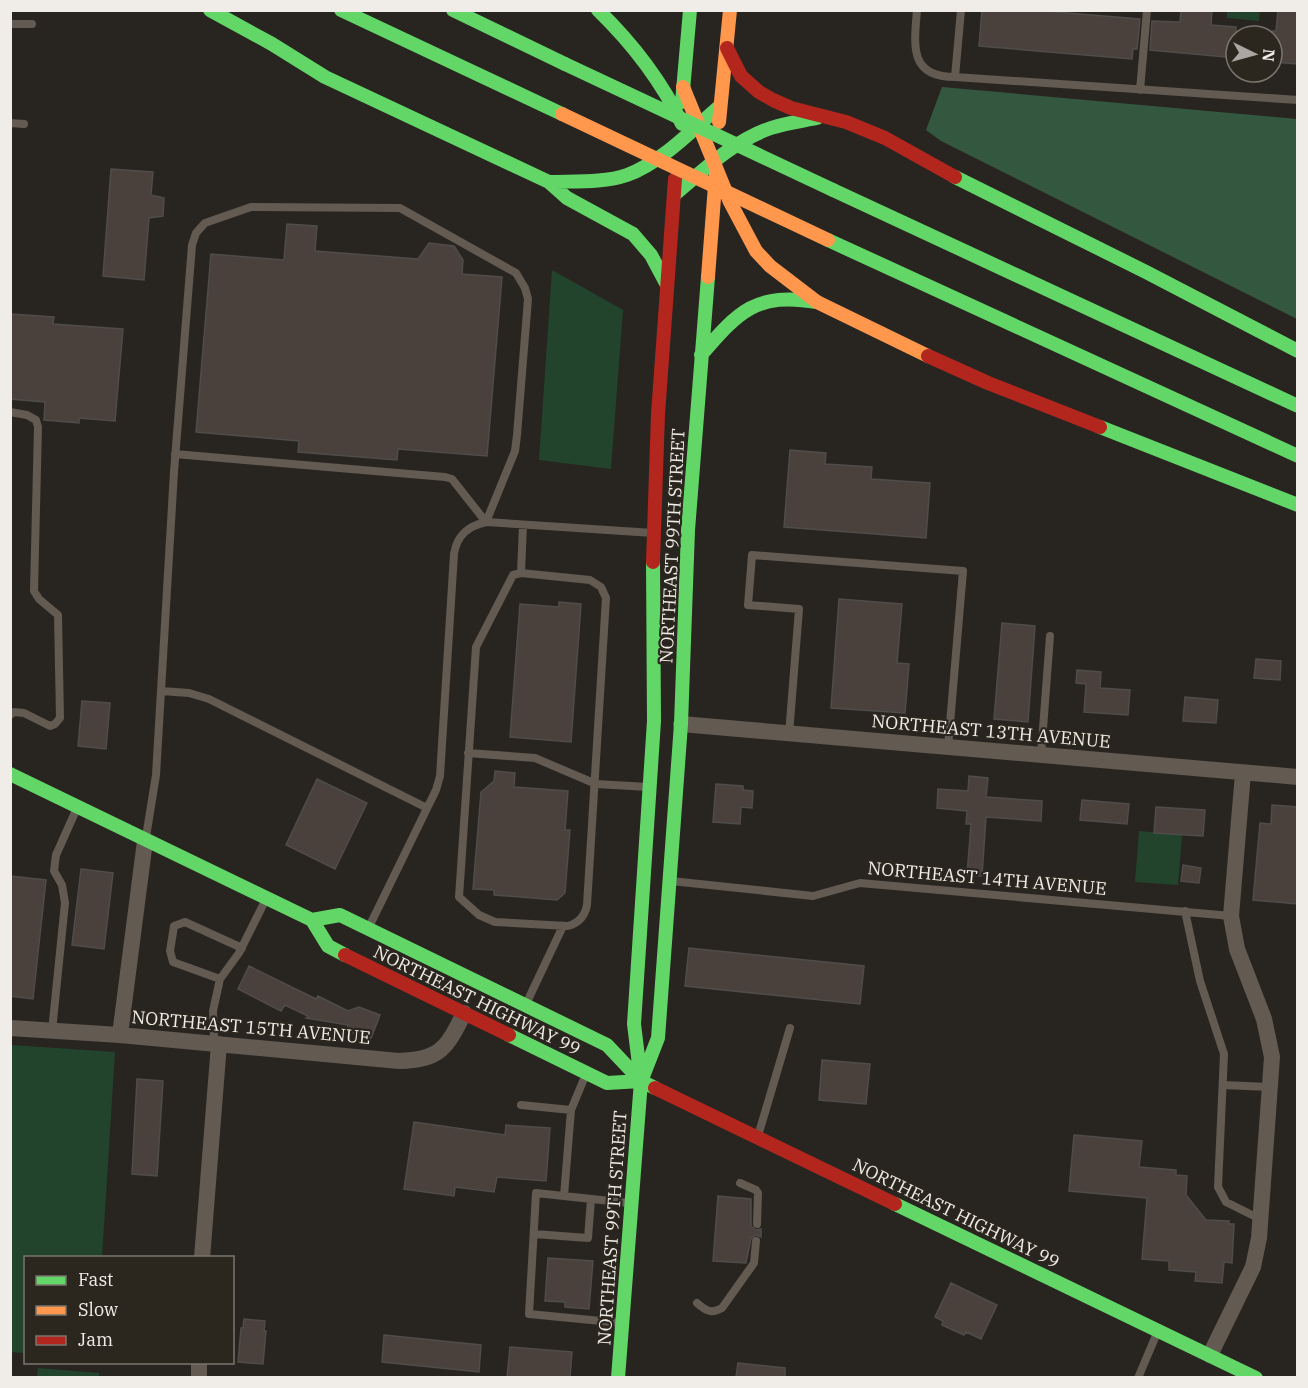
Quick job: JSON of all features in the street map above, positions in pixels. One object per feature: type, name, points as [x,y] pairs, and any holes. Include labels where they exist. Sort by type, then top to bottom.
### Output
[{"type":"main road","points":[[210,10],[272,44],[325,77],[549,182],[567,198],[633,234],[651,255],[668,285]]},
{"type":"main road","points":[[341,10],[828,240],[1298,456]]},
{"type":"main road","points":[[453,10],[832,190],[1298,406]]},
{"type":"main road","points":[[598,10],[624,34],[662,86],[714,200]]},
{"type":"main road","name":"NORTHEAST 99TH STREET","points":[[618,1377],[641,1081],[634,1024],[651,787],[654,710],[653,539],[658,414],[690,10]]},
{"type":"main road","name":"NORTHEAST 99TH STREET","points":[[641,1081],[658,1038],[681,724],[688,530],[720,106],[730,10]]},
{"type":"main road","points":[[727,48],[741,76],[759,93],[791,108],[846,122],[885,138],[933,166],[1298,351]]},
{"type":"main road","points":[[683,87],[730,202],[756,251],[770,266],[816,302],[888,338],[988,383],[1298,505]]},
{"type":"main road","points":[[549,182],[604,179],[627,175],[654,161],[682,131],[698,123],[720,106]]},
{"type":"main road","points":[[698,162],[716,164],[746,141],[770,129],[822,117]]},
{"type":"main road","points":[[674,195],[698,162]]},
{"type":"main road","points":[[701,355],[723,330],[749,307],[757,303],[796,297],[816,302]]},
{"type":"main road","points":[[653,539],[667,586]]},
{"type":"main road","points":[[667,644],[666,699],[681,724]]},
{"type":"main road","points":[[11,776],[312,920]]},
{"type":"main road","name":"NORTHEAST HIGHWAY 99","points":[[641,1081],[607,1083],[586,1073],[328,946],[312,920],[340,915],[368,928],[607,1045],[641,1081],[1256,1377]]},
{"type":"street","name":"NORTHEAST 13TH AVENUE","points":[[681,724],[1298,777]]},
{"type":"street","points":[[1210,1355],[1253,1267],[1260,1219],[1272,1058],[1264,1020],[1237,949],[1231,916],[1243,773]]},
{"type":"street","points":[[120,1035],[145,841]]},
{"type":"street","name":"NORTHEAST 15TH AVENUE","points":[[10,1028],[120,1035],[399,1061],[422,1060],[441,1050],[453,1035],[464,1013]]},
{"type":"street","points":[[202,1256],[219,1044]]},
{"type":"lane","points":[[917,10],[916,56],[921,66],[935,76],[1298,100]]},
{"type":"lane","points":[[955,77],[961,10]]},
{"type":"lane","points":[[1140,90],[1147,10]]},
{"type":"lane","points":[[10,24],[32,24]]},
{"type":"lane","points":[[10,123],[24,124]]},
{"type":"lane","points":[[145,841],[156,775],[175,454],[192,246],[198,230],[209,221],[251,207],[400,208],[512,270],[523,282],[527,293],[515,451],[486,522]]},
{"type":"lane","points":[[10,412],[27,415],[36,420],[38,427],[34,591],[39,599],[58,615],[60,718],[50,726],[24,713],[14,712],[10,715]]},
{"type":"lane","points":[[175,454],[445,477],[452,479],[486,522]]},
{"type":"lane","points":[[368,928],[436,790],[440,776],[455,547],[461,535],[477,524],[486,522],[653,539]]},
{"type":"lane","points":[[521,573],[524,525]]},
{"type":"lane","points":[[789,734],[799,609],[748,605],[752,555],[963,571],[948,747]]},
{"type":"lane","points":[[521,573],[590,580],[599,585],[605,594],[606,602],[596,784],[586,909],[583,917],[576,923],[563,926],[495,922],[478,915],[459,897],[476,647],[513,575],[521,573]]},
{"type":"lane","points":[[1041,756],[1050,636]]},
{"type":"lane","points":[[161,692],[189,693],[209,699],[427,808]]},
{"type":"lane","points":[[468,753],[535,759],[596,784],[651,787]]},
{"type":"lane","points":[[52,1031],[65,903],[62,885],[54,871],[56,855],[77,807]]},
{"type":"lane","name":"NORTHEAST 14TH AVENUE","points":[[670,881],[813,896],[860,883],[1231,916]]},
{"type":"lane","points":[[219,1044],[213,1037],[213,1011],[220,979],[242,948],[266,898]]},
{"type":"lane","points":[[1185,911],[1200,981],[1224,1054],[1218,1187],[1226,1202],[1260,1219]]},
{"type":"lane","points":[[220,979],[173,962],[170,951],[174,926],[185,922],[242,948]]},
{"type":"lane","points":[[525,1005],[563,926]]},
{"type":"lane","points":[[758,1136],[790,1028]]},
{"type":"lane","points":[[564,1196],[571,1110],[586,1073]]},
{"type":"lane","points":[[1223,1084],[1270,1087]]},
{"type":"lane","points":[[521,1105],[571,1110]]},
{"type":"lane","points":[[740,1183],[758,1193],[758,1224]]},
{"type":"lane","points":[[622,1323],[529,1314],[536,1193],[632,1203]]},
{"type":"lane","points":[[534,1234],[588,1238],[591,1199]]},
{"type":"lane","points":[[697,1303],[706,1311],[714,1312],[722,1308],[754,1263],[756,1241]]},
{"type":"lane","points":[[1138,1377],[1158,1330]]},
{"type":"green space","points":[[1227,11],[1260,11],[1259,21],[1227,18]]},
{"type":"green space","points":[[942,87],[1297,119],[1297,319],[941,141],[926,130]]},
{"type":"green space","points":[[552,270],[623,310],[611,469],[539,460]]},
{"type":"green space","points":[[1139,831],[1182,835],[1178,885],[1135,882]]},
{"type":"green space","points":[[11,1045],[115,1052],[102,1256],[24,1256],[24,1353],[10,1352]]},
{"type":"green space","points":[[38,1368],[99,1373],[99,1377],[37,1377]]},
{"type":"building","points":[[982,10],[1032,10],[1140,19],[1137,49],[1133,49],[1132,59],[979,46]]},
{"type":"building","points":[[1181,10],[1212,10],[1211,25],[1224,26],[1224,57],[1150,50],[1152,21],[1180,22]]},
{"type":"building","points":[[1278,10],[1298,10],[1298,64],[1284,63],[1284,24],[1277,24]]},
{"type":"building","points":[[111,169],[153,172],[151,195],[164,198],[163,216],[149,218],[144,280],[103,276]]},
{"type":"building","points":[[287,224],[317,226],[315,251],[418,259],[429,243],[454,246],[463,260],[462,274],[502,277],[487,456],[398,449],[397,460],[298,452],[299,441],[196,432],[211,254],[284,260]]},
{"type":"building","points":[[11,314],[54,317],[53,324],[123,329],[115,421],[79,418],[79,423],[44,420],[45,402],[10,399]]},
{"type":"building","points":[[790,450],[826,453],[825,464],[872,467],[871,479],[930,483],[926,538],[784,527]]},
{"type":"building","points":[[839,599],[902,604],[897,663],[909,664],[905,713],[831,708]]},
{"type":"building","points":[[559,602],[581,604],[571,742],[510,737],[520,604],[559,607]]},
{"type":"building","points":[[1002,623],[1035,626],[1028,722],[994,719]]},
{"type":"building","points":[[1256,659],[1281,661],[1280,680],[1254,678]]},
{"type":"building","points":[[1077,670],[1101,672],[1100,688],[1130,690],[1128,715],[1084,712],[1086,684],[1076,683]]},
{"type":"building","points":[[1185,697],[1218,700],[1216,723],[1183,721]]},
{"type":"building","points":[[82,701],[110,703],[106,749],[78,746]]},
{"type":"building","points":[[495,771],[515,773],[514,787],[568,791],[565,830],[570,830],[565,893],[557,900],[494,895],[494,890],[473,889],[481,792],[494,781]]},
{"type":"building","points":[[969,776],[988,778],[986,797],[1042,801],[1041,821],[986,817],[982,876],[967,875],[971,824],[966,824],[967,811],[937,808],[938,789],[968,791]]},
{"type":"building","points":[[317,779],[367,803],[335,869],[286,845]]},
{"type":"building","points":[[716,784],[743,786],[743,790],[753,791],[752,808],[741,807],[740,824],[713,822]]},
{"type":"building","points":[[1082,800],[1129,804],[1127,824],[1080,820]]},
{"type":"building","points":[[1272,805],[1298,807],[1298,904],[1253,900],[1260,823],[1271,824]]},
{"type":"building","points":[[1156,807],[1205,810],[1203,836],[1154,833]]},
{"type":"building","points":[[1183,865],[1201,868],[1199,883],[1181,881]]},
{"type":"building","points":[[81,869],[113,873],[104,949],[72,945]]},
{"type":"building","points":[[10,876],[46,880],[33,999],[10,996]]},
{"type":"building","points":[[689,948],[864,966],[860,1004],[685,986]]},
{"type":"building","points":[[249,966],[316,999],[318,996],[348,1011],[359,1007],[380,1015],[371,1038],[347,1031],[348,1025],[306,1018],[308,1016],[285,1005],[281,1011],[238,989]]},
{"type":"building","points":[[822,1060],[870,1064],[866,1104],[819,1100]]},
{"type":"building","points":[[137,1079],[163,1081],[157,1176],[132,1174]]},
{"type":"building","points":[[414,1122],[505,1135],[506,1125],[550,1128],[546,1181],[497,1177],[494,1192],[455,1187],[454,1196],[404,1189]]},
{"type":"building","points":[[1074,1135],[1142,1141],[1139,1167],[1176,1170],[1176,1175],[1187,1176],[1186,1195],[1206,1220],[1229,1221],[1229,1224],[1234,1224],[1232,1263],[1224,1262],[1222,1283],[1195,1281],[1196,1272],[1169,1270],[1169,1261],[1142,1259],[1147,1198],[1069,1191]]},
{"type":"building","points":[[718,1196],[751,1199],[751,1226],[756,1230],[761,1229],[761,1237],[756,1235],[751,1238],[746,1263],[713,1261]]},
{"type":"building","points":[[548,1258],[593,1261],[589,1309],[565,1307],[565,1302],[545,1301]]},
{"type":"building","points":[[951,1283],[997,1305],[981,1339],[966,1332],[964,1335],[942,1325],[943,1321],[935,1317]]},
{"type":"building","points":[[244,1319],[265,1321],[263,1364],[238,1362]]},
{"type":"building","points":[[384,1335],[481,1345],[479,1372],[382,1362]]},
{"type":"building","points":[[510,1347],[572,1352],[570,1377],[507,1377]]},
{"type":"building","points":[[738,1363],[785,1368],[785,1377],[736,1377]]},
{"type":"traffic: fast","points":[[210,10],[272,44],[325,77],[549,182],[567,198],[633,234],[651,255],[667,285]]},
{"type":"traffic: fast","points":[[341,10],[562,114]]},
{"type":"traffic: fast","points":[[453,10],[565,64]]},
{"type":"traffic: fast","points":[[598,10],[645,63],[665,92],[682,124]]},
{"type":"traffic: fast","points":[[682,102],[690,10]]},
{"type":"traffic: fast","points":[[565,64],[833,190]]},
{"type":"traffic: fast","points":[[549,182],[609,179],[640,170],[676,145],[720,106]]},
{"type":"traffic: fast","points":[[674,195],[744,140],[771,128],[817,118]]},
{"type":"traffic: fast","points":[[955,177],[1298,351]]},
{"type":"traffic: fast","points":[[833,190],[1298,406]]},
{"type":"traffic: fast","points":[[828,240],[1298,456]]},
{"type":"traffic: fast","points":[[642,1079],[658,1038],[681,724],[688,530],[708,277]]},
{"type":"traffic: fast","points":[[701,355],[738,316],[750,308],[778,300],[817,302]]},
{"type":"traffic: fast","points":[[1100,427],[1298,505]]},
{"type":"traffic: fast","points":[[618,1378],[641,1081],[634,1024],[654,721],[653,562]]},
{"type":"traffic: fast","points":[[10,774],[312,920],[328,946],[345,955]]},
{"type":"traffic: fast","points":[[312,920],[340,915],[607,1045],[641,1081],[655,1088]]},
{"type":"traffic: fast","points":[[509,1035],[607,1083],[641,1081]]},
{"type":"traffic: fast","points":[[895,1204],[1256,1378]]},
{"type":"traffic: slow","points":[[719,122],[730,10]]},
{"type":"traffic: slow","points":[[683,87],[730,202],[756,251],[770,266],[817,302],[928,356]]},
{"type":"traffic: slow","points":[[562,114],[828,240]]},
{"type":"traffic: slow","points":[[708,277],[716,172]]},
{"type":"traffic: jam","points":[[727,48],[741,76],[759,92],[773,100],[791,108],[846,122],[885,138],[955,177]]},
{"type":"traffic: jam","points":[[653,562],[658,414],[675,179]]},
{"type":"traffic: jam","points":[[928,356],[988,383],[1100,427]]},
{"type":"traffic: jam","points":[[345,955],[509,1035]]},
{"type":"traffic: jam","points":[[655,1088],[895,1204]]}]
